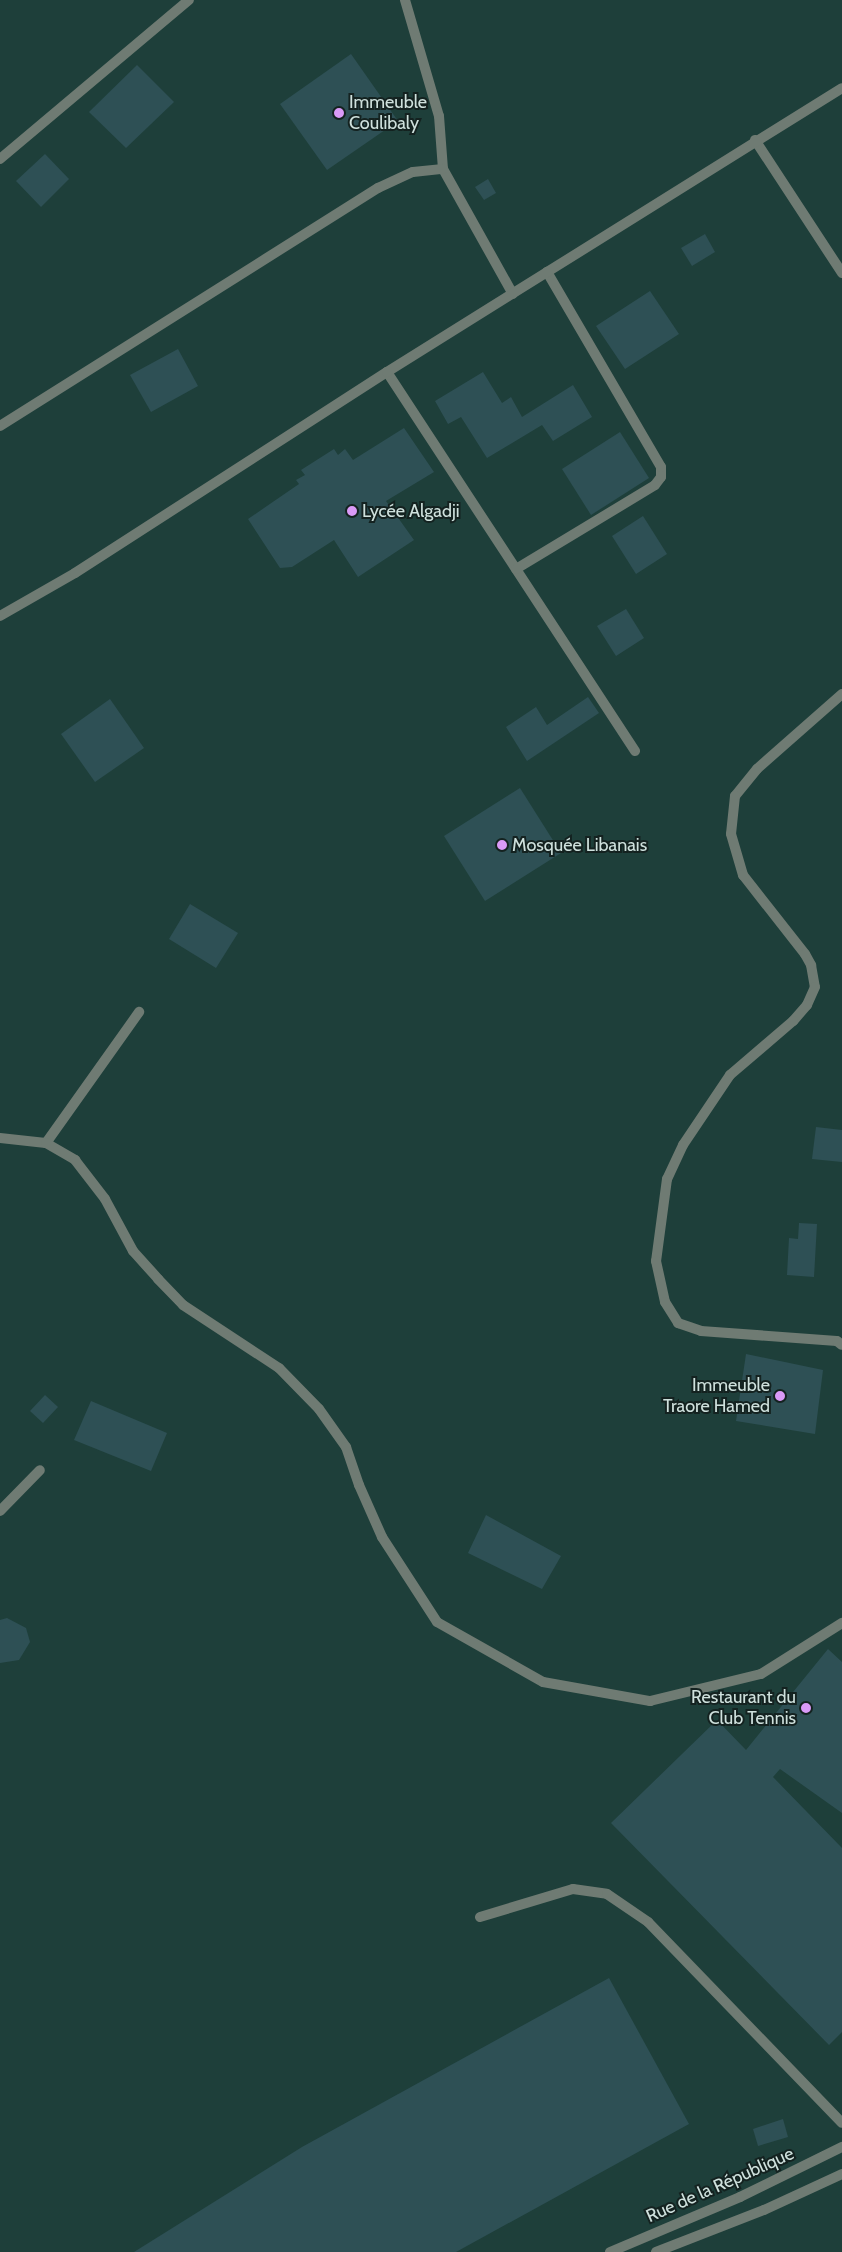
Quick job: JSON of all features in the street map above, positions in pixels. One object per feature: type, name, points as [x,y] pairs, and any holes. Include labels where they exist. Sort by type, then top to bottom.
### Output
[{"type":"street","points":[[0,159],[189,0]]},
{"type":"street","points":[[405,0],[439,116],[443,169],[513,294]]},
{"type":"street","points":[[0,616],[75,573],[387,372],[755,140],[842,88]]},
{"type":"street","points":[[755,140],[842,273]]},
{"type":"street","points":[[0,426],[378,188],[413,172],[443,169]]},
{"type":"street","points":[[516,570],[655,485],[661,477],[661,467],[547,272]]},
{"type":"street","points":[[387,372],[635,751]]},
{"type":"street","points":[[842,694],[757,769],[735,796],[731,834],[743,875],[805,954],[811,966],[815,987],[807,1005],[793,1021],[730,1075],[683,1146],[667,1179],[656,1261],[665,1302],[678,1323],[701,1331],[837,1341],[842,1345]]},
{"type":"street","points":[[46,1143],[139,1012]]},
{"type":"street","points":[[0,1138],[46,1143],[76,1160],[105,1199],[133,1252],[183,1305],[279,1368],[319,1409],[346,1447],[359,1486],[382,1537],[437,1622],[543,1682],[650,1701],[761,1674],[842,1623]]},
{"type":"street","points":[[0,1511],[40,1470]]},
{"type":"street","points":[[480,1917],[573,1889],[607,1894],[648,1922],[842,2123]]},
{"type":"street","name":"Rue de la République","points":[[610,2252],[740,2198],[842,2147]]},
{"type":"street","name":"Rue de la République","points":[[656,2252],[764,2210],[842,2174]]},
{"type":"building","name":"Immeuble Coulibaly","points":[[351,54],[398,121],[327,170],[280,104]]},
{"type":"building","points":[[137,65],[174,102],[126,148],[89,112]]},
{"type":"building","points":[[45,154],[69,179],[41,207],[16,181]]},
{"type":"building","points":[[488,179],[496,193],[484,200],[475,187]]},
{"type":"building","points":[[705,234],[715,252],[692,266],[681,248]]},
{"type":"building","points":[[650,291],[679,334],[625,369],[596,326]]},
{"type":"building","points":[[178,349],[198,386],[151,412],[130,375]]},
{"type":"building","points":[[483,372],[502,403],[511,397],[522,417],[573,385],[592,417],[553,441],[542,425],[487,458],[461,417],[448,424],[435,401]]},
{"type":"building","points":[[404,428],[434,472],[386,501],[414,540],[358,577],[334,540],[292,567],[280,568],[248,519],[299,484],[296,480],[305,475],[301,470],[334,449],[338,455],[345,449],[353,460]]},
{"type":"building","points":[[620,432],[649,478],[591,515],[562,469]]},
{"type":"building","points":[[643,516],[667,554],[636,574],[612,536]]},
{"type":"building","points":[[626,609],[644,638],[616,656],[597,626]]},
{"type":"building","points":[[588,697],[599,713],[527,761],[506,727],[536,707],[547,725]]},
{"type":"building","points":[[110,699],[144,748],[95,782],[61,734]]},
{"type":"building","points":[[520,788],[561,853],[485,901],[444,836]]},
{"type":"building","points":[[190,904],[238,933],[216,968],[169,939]]},
{"type":"building","points":[[816,1127],[842,1130],[842,1162],[812,1159]]},
{"type":"building","points":[[799,1223],[817,1224],[814,1277],[787,1275],[789,1238],[798,1239]]},
{"type":"building","name":"Immeuble Traore Hamed","points":[[746,1354],[823,1370],[815,1434],[736,1421]]},
{"type":"building","points":[[45,1395],[58,1407],[43,1423],[30,1411]]},
{"type":"building","points":[[91,1401],[167,1433],[151,1471],[74,1440]]},
{"type":"building","points":[[486,1515],[561,1556],[542,1589],[468,1553]]},
{"type":"building","points":[[7,1618],[26,1628],[30,1642],[19,1660],[0,1663],[0,1620]]},
{"type":"building","points":[[828,1649],[842,1662],[842,1813],[780,1769],[773,1777],[842,1848],[842,2032],[829,2045],[611,1823],[717,1720],[746,1750]]},
{"type":"building","points":[[609,1978],[689,2124],[456,2252],[134,2252],[302,2147]]},
{"type":"building","points":[[783,2119],[788,2137],[758,2146],[753,2129]]},
{"type":"place","name":"Immeuble Coulibaly","points":[[339,113]]},
{"type":"place","name":"Lycée Algadji","points":[[352,511]]},
{"type":"place","name":"Mosquée Libanais","points":[[502,845]]},
{"type":"place","name":"Immeuble Traore Hamed","points":[[780,1396]]},
{"type":"place","name":"Restaurant du Club Tennis","points":[[806,1708]]}]
